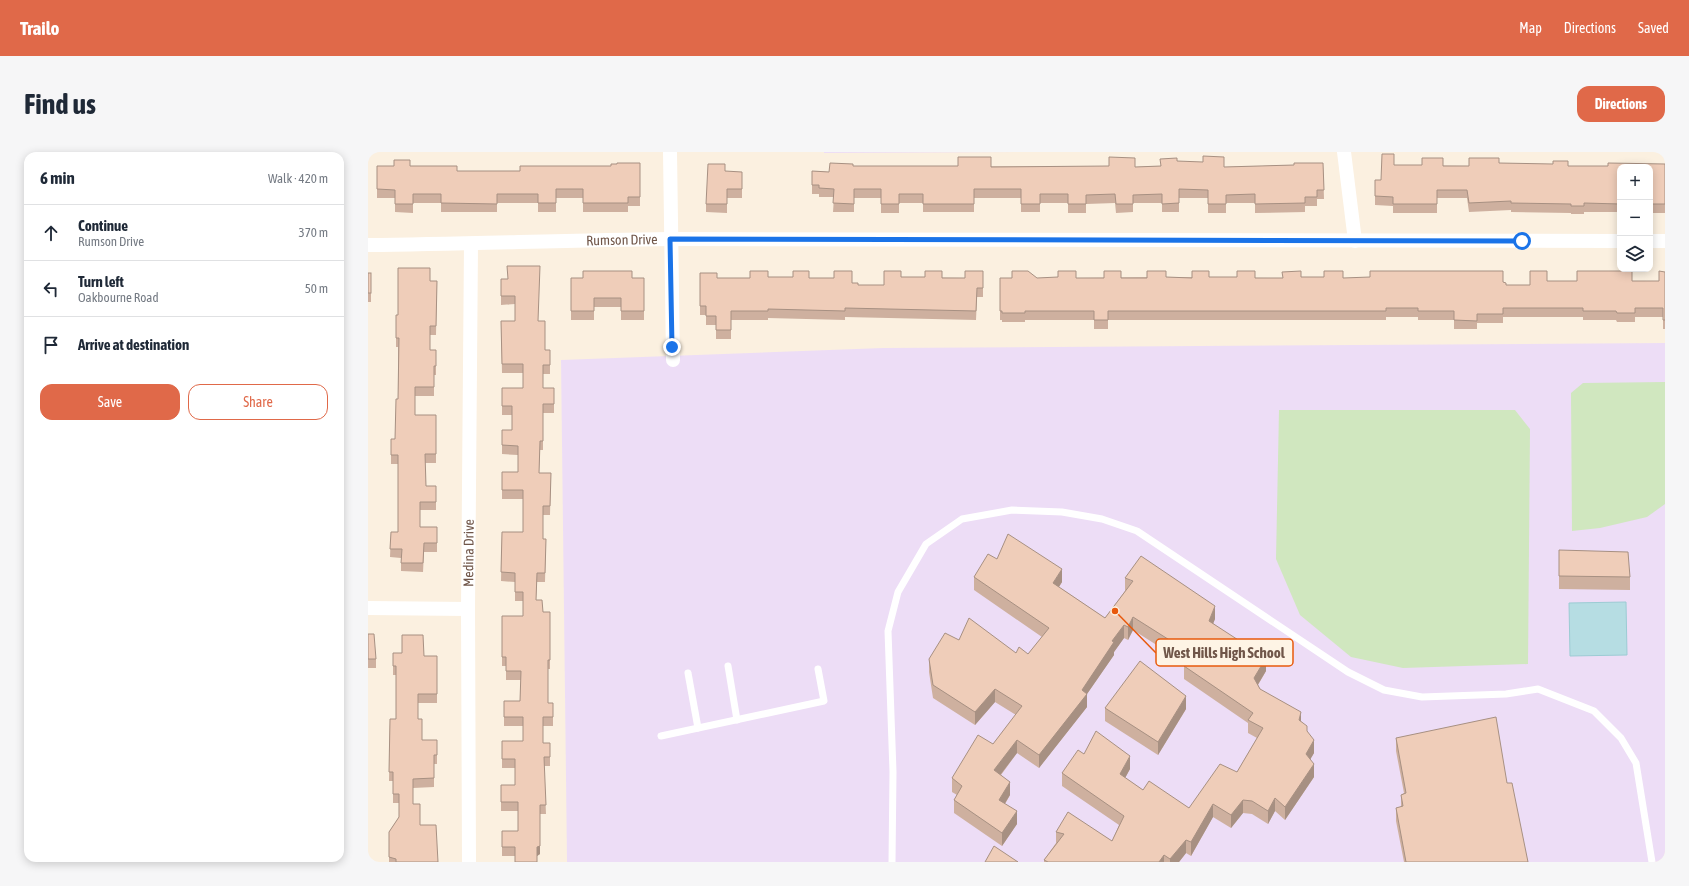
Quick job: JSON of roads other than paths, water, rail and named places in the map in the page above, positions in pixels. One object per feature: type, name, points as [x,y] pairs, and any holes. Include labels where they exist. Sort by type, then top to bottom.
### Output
[{"type":"street","points":[[670,152],[672,360]]},
{"type":"street","points":[[1344,152],[1355,241]]},
{"type":"street","name":"Rumson Drive","points":[[368,245],[670,239],[1617,241]]},
{"type":"street","points":[[1653,241],[1665,241]]},
{"type":"street","name":"Medina Drive","points":[[469,862],[468,609],[471,244]]},
{"type":"street","points":[[368,608],[468,609]]},
{"type":"lane","points":[[892,862],[893,772],[888,631],[898,592],[926,544],[962,519],[1012,510],[1062,512],[1102,519],[1137,531],[1348,672],[1384,690],[1422,697],[1506,694],[1538,689],[1594,711],[1621,738],[1636,763],[1652,862]]},
{"type":"lane","points":[[728,666],[737,720]]},
{"type":"lane","points":[[661,736],[824,701],[818,669]]},
{"type":"lane","points":[[688,673],[698,728]]},
{"type":"water","points":[[1626,602],[1627,655],[1570,656],[1569,603]]},
{"type":"place","name":"West Hills High School","points":[[1115,611]]}]
